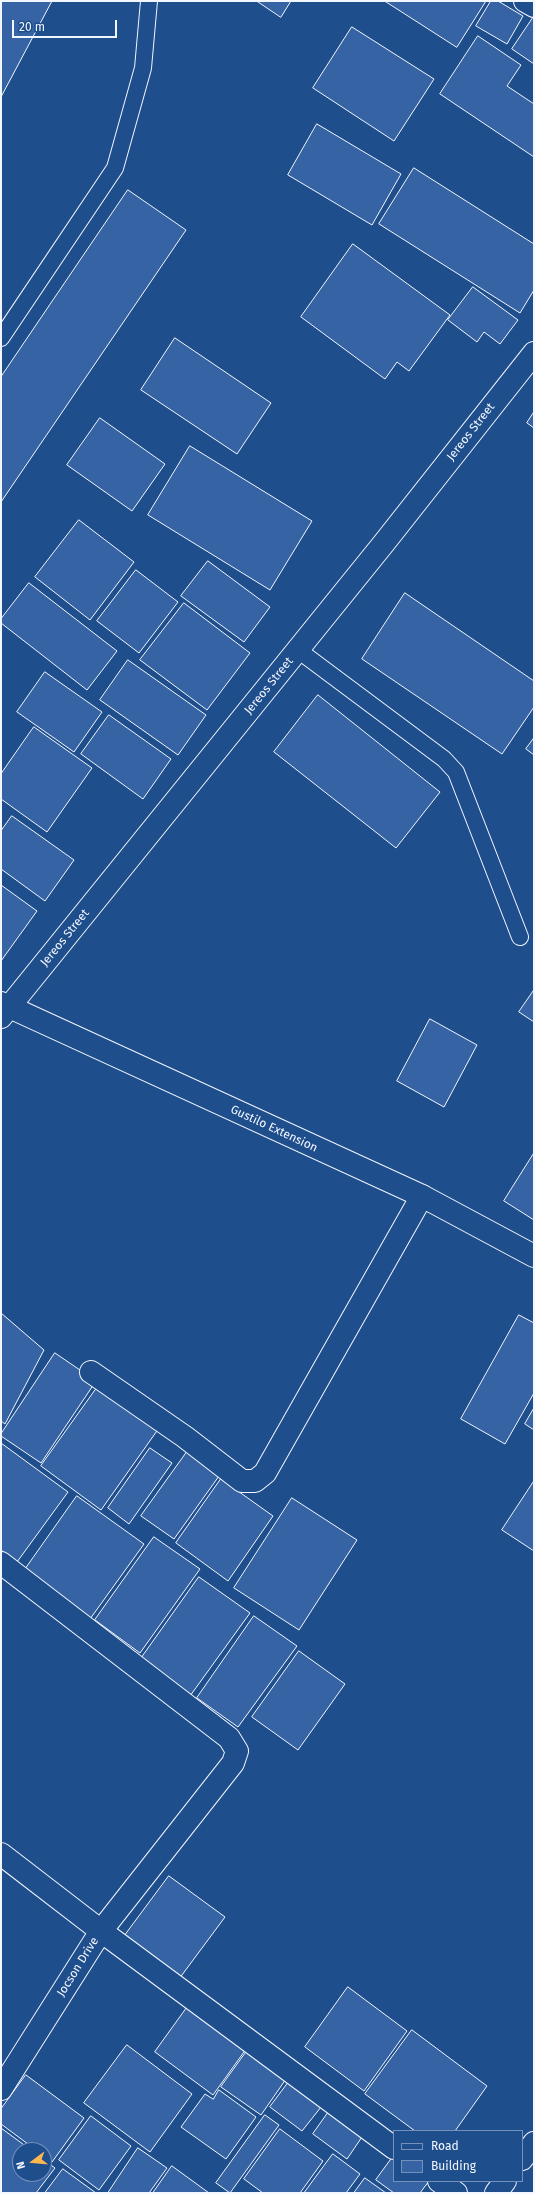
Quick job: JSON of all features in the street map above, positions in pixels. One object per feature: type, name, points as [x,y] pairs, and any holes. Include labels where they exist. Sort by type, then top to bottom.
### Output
[{"type":"street","points":[[525,1],[534,6]]},
{"type":"street","name":"Jereos Street","points":[[4,1009],[298,650],[534,353]]},
{"type":"street","name":"Gustilo Extension","points":[[4,1009],[422,1196],[534,1256]]},
{"type":"street","points":[[91,1372],[184,1437],[242,1481],[256,1481],[265,1473],[422,1196]]},
{"type":"street","points":[[1,1563],[229,1738],[237,1751],[233,1763],[101,1931],[393,2147]]},
{"type":"street","name":"Jocson Drive","points":[[1,1854],[101,1931],[1,2089]]},
{"type":"street","points":[[523,2157],[534,2143]]},
{"type":"street","points":[[440,2182],[456,2193]]},
{"type":"street","points":[[496,2193],[504,2182]]},
{"type":"lane","points":[[1,338],[115,168],[143,68],[149,1]]},
{"type":"lane","points":[[298,650],[444,759],[456,772],[520,937]]},
{"type":"building","points":[[1,1],[52,1],[1,97]]},
{"type":"building","points":[[257,1],[291,1],[281,17]]},
{"type":"building","points":[[385,1],[486,1],[457,47]]},
{"type":"building","points":[[491,1],[498,1],[523,16],[507,44],[476,26]]},
{"type":"building","points":[[534,16],[534,64],[512,49]]},
{"type":"building","points":[[352,27],[434,79],[394,141],[313,88]]},
{"type":"building","points":[[478,36],[521,65],[507,86],[534,104],[534,157],[440,94]]},
{"type":"building","points":[[317,124],[401,174],[372,225],[288,175]]},
{"type":"building","points":[[414,168],[534,244],[534,290],[520,313],[379,224]]},
{"type":"building","points":[[128,190],[186,230],[1,502],[1,377]]},
{"type":"building","points":[[353,244],[450,315],[409,371],[397,362],[385,379],[301,317]]},
{"type":"building","points":[[473,287],[518,320],[500,344],[484,332],[477,342],[448,320]]},
{"type":"building","points":[[175,338],[271,403],[237,454],[141,390]]},
{"type":"building","points":[[534,412],[534,428],[527,423]]},
{"type":"building","points":[[100,418],[165,464],[132,511],[67,465]]},
{"type":"building","points":[[190,446],[312,521],[270,590],[148,515]]},
{"type":"building","points":[[79,520],[134,562],[90,620],[35,577]]},
{"type":"building","points":[[208,561],[270,607],[244,642],[181,596]]},
{"type":"building","points":[[136,570],[178,602],[139,653],[97,621]]},
{"type":"building","points":[[29,583],[117,651],[87,690],[1,623],[1,619]]},
{"type":"building","points":[[405,593],[534,681],[534,707],[502,754],[362,659]]},
{"type":"building","points":[[184,603],[250,653],[207,710],[140,660]]},
{"type":"building","points":[[128,660],[206,715],[178,755],[100,700]]},
{"type":"building","points":[[45,672],[102,712],[74,752],[17,712]]},
{"type":"building","points":[[318,695],[440,792],[396,848],[274,752]]},
{"type":"building","points":[[109,715],[171,759],[143,799],[81,754]]},
{"type":"building","points":[[34,727],[92,768],[47,832],[1,799],[1,774]]},
{"type":"building","points":[[534,738],[534,755],[526,749]]},
{"type":"building","points":[[12,816],[74,860],[45,901],[1,869],[1,831]]},
{"type":"building","points":[[1,885],[37,911],[1,961]]},
{"type":"building","points":[[534,990],[534,1022],[519,1012]]},
{"type":"building","points":[[430,1019],[477,1045],[444,1107],[397,1081]]},
{"type":"building","points":[[534,1153],[534,1220],[504,1201]]},
{"type":"building","points":[[1,1313],[44,1350],[5,1424],[1,1421]]},
{"type":"building","points":[[519,1315],[534,1323],[534,1393],[505,1444],[461,1419]]},
{"type":"building","points":[[55,1353],[96,1381],[41,1463],[1,1436],[1,1434]]},
{"type":"building","points":[[99,1385],[159,1428],[101,1510],[41,1466]]},
{"type":"building","points":[[534,1408],[534,1430],[525,1424]]},
{"type":"building","points":[[1,1443],[68,1492],[17,1562],[1,1550]]},
{"type":"building","points":[[192,1445],[224,1469],[174,1539],[141,1516]]},
{"type":"building","points":[[150,1448],[172,1463],[129,1524],[108,1508]]},
{"type":"building","points":[[221,1479],[273,1516],[228,1581],[176,1543]]},
{"type":"building","points":[[534,1481],[534,1551],[502,1530]]},
{"type":"building","points":[[77,1496],[144,1544],[90,1619],[24,1571]]},
{"type":"building","points":[[292,1498],[357,1540],[299,1630],[234,1588]]},
{"type":"building","points":[[154,1537],[200,1569],[140,1653],[95,1620]]},
{"type":"building","points":[[199,1577],[250,1613],[190,1696],[140,1660]]},
{"type":"building","points":[[254,1616],[297,1646],[238,1727],[197,1698]]},
{"type":"building","points":[[299,1651],[345,1684],[298,1750],[252,1717]]},
{"type":"building","points":[[169,1876],[225,1917],[179,1979],[123,1938]]},
{"type":"building","points":[[348,1987],[407,2031],[364,2091],[305,2047]]},
{"type":"building","points":[[191,2002],[249,2045],[213,2095],[155,2052]]},
{"type":"building","points":[[412,2030],[487,2086],[456,2130],[414,2130],[365,2094]]},
{"type":"building","points":[[127,2045],[192,2094],[150,2152],[84,2103]]},
{"type":"building","points":[[247,2051],[286,2079],[261,2115],[221,2087]]},
{"type":"building","points":[[26,2075],[84,2118],[52,2162],[52,2142],[25,2142],[1,2124],[1,2109]]},
{"type":"building","points":[[288,2083],[321,2107],[302,2131],[270,2107]]},
{"type":"building","points":[[219,2090],[256,2117],[226,2159],[181,2127],[205,2094],[213,2099]]},
{"type":"building","points":[[330,2110],[364,2134],[347,2159],[313,2134]]},
{"type":"building","points":[[265,2115],[279,2125],[230,2193],[216,2183]]},
{"type":"building","points":[[91,2116],[131,2146],[99,2190],[59,2160]]},
{"type":"building","points":[[1,2128],[20,2142],[12,2142],[12,2182],[44,2182],[36,2193],[1,2193]]},
{"type":"building","points":[[280,2129],[323,2161],[300,2193],[263,2193],[244,2179]]},
{"type":"building","points":[[138,2148],[167,2168],[149,2193],[108,2193]]},
{"type":"building","points":[[333,2154],[360,2174],[346,2193],[305,2192]]},
{"type":"building","points":[[393,2156],[393,2182],[428,2182],[420,2193],[394,2193],[376,2180]]},
{"type":"building","points":[[172,2166],[209,2193],[153,2193]]},
{"type":"building","points":[[63,2169],[96,2193],[45,2193]]},
{"type":"building","points":[[365,2178],[386,2193],[354,2193]]}]
